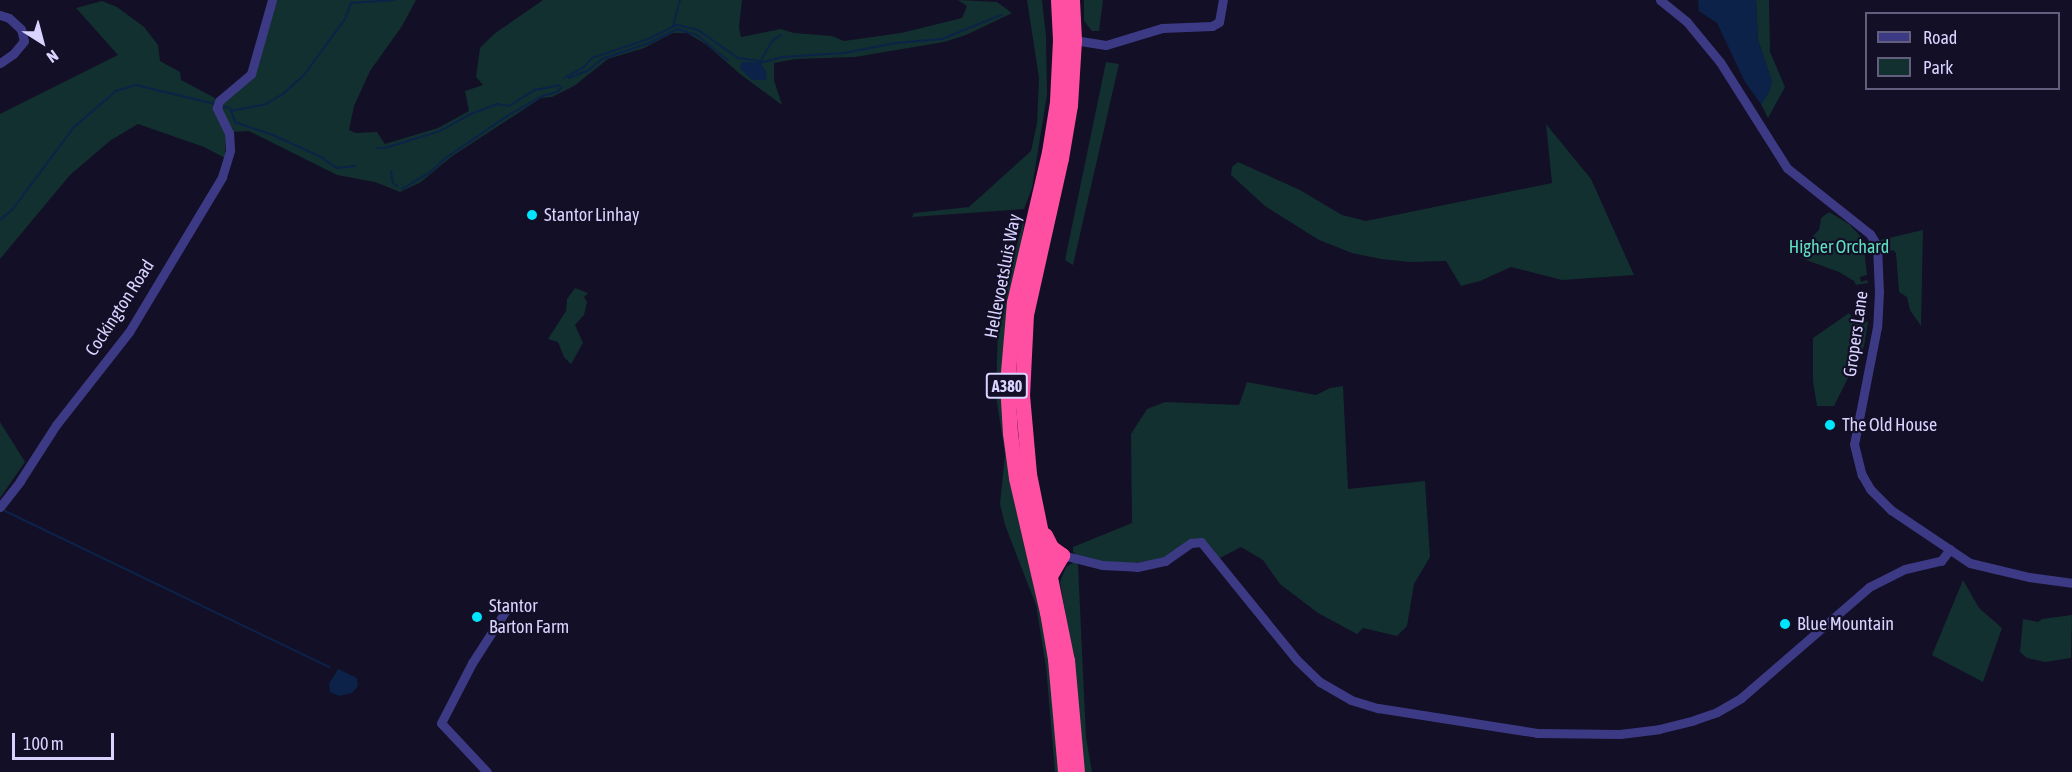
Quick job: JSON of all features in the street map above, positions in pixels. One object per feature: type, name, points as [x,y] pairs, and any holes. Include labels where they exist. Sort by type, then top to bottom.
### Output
[{"type":"highway","name":"Hellevoetsluis Way","points":[[1058,0],[1060,40],[1057,102],[1049,152],[1014,302],[1007,384],[1016,478],[1047,612],[1055,659],[1065,772]]},
{"type":"highway","name":"Hellevoetsluis Way","points":[[1072,0],[1074,40],[1068,115],[1061,158],[1033,272],[1023,357],[1023,423],[1037,519],[1067,660],[1077,772]]},
{"type":"highway","points":[[1037,519],[1051,547],[1062,555],[1050,576]]},
{"type":"street","name":"Cockington Road","points":[[1,506],[20,482],[56,424],[129,332],[222,177],[230,150],[229,133],[219,116],[219,101],[251,74],[272,0]]},
{"type":"street","points":[[1074,40],[1106,45],[1162,28],[1212,26],[1219,22],[1223,0]]},
{"type":"street","name":"Gropers Lane","points":[[1660,0],[1687,22],[1720,62],[1787,168],[1870,234],[1877,245],[1879,291],[1877,327],[1854,444],[1862,475],[1876,498],[1977,565],[2029,578],[2072,583]]},
{"type":"street","points":[[0,15],[9,18],[21,29],[24,41],[13,54],[0,63]]},
{"type":"street","points":[[1062,555],[1102,565],[1137,567],[1166,561],[1191,543],[1201,542],[1297,660],[1320,682],[1351,700],[1400,712],[1537,733],[1620,734],[1659,729],[1717,712],[1741,698],[1869,587],[1905,569],[1941,561],[1950,549]]},
{"type":"street","points":[[487,772],[441,723],[472,663],[510,604]]},
{"type":"green space","points":[[274,0],[416,0],[402,26],[370,71],[354,106],[349,130],[356,133],[377,132],[385,144],[438,128],[469,111],[465,91],[483,85],[476,77],[480,48],[494,34],[543,0],[742,0],[739,27],[741,37],[781,29],[794,33],[832,36],[844,41],[901,33],[962,18],[967,6],[958,0],[997,2],[1012,13],[966,35],[944,42],[855,57],[795,59],[774,63],[774,80],[782,105],[740,74],[707,45],[687,33],[673,33],[644,48],[608,59],[574,86],[552,97],[541,98],[451,157],[421,182],[400,192],[375,182],[337,175],[249,131],[231,132],[220,108],[223,102],[253,76]]},
{"type":"green space","points":[[1027,0],[1042,0],[1046,36],[1047,95],[1032,188],[1024,209],[912,217],[914,213],[969,207],[1031,151],[1037,123],[1039,78]]},
{"type":"green space","points":[[1084,0],[1103,0],[1099,31],[1092,31],[1084,21]]},
{"type":"green space","points":[[1756,0],[1769,0],[1770,52],[1785,87],[1768,118],[1761,104],[1771,86],[1771,79],[1758,40]]},
{"type":"green space","points":[[102,1],[117,7],[144,27],[158,45],[160,61],[180,72],[181,80],[215,98],[214,109],[226,133],[225,158],[204,147],[138,124],[111,140],[70,175],[0,259],[0,114],[118,55],[76,8]]},
{"type":"green space","points":[[1106,62],[1119,64],[1073,265],[1065,260]]},
{"type":"green space","points":[[1546,124],[1591,179],[1634,275],[1562,280],[1511,267],[1480,281],[1461,286],[1446,261],[1410,262],[1381,259],[1352,253],[1319,240],[1265,206],[1231,175],[1232,167],[1238,162],[1300,190],[1342,215],[1366,221],[1552,183]]},
{"type":"green space","name":"Higher Orchard","points":[[1829,212],[1849,224],[1863,239],[1867,275],[1860,277],[1861,282],[1867,280],[1868,283],[1856,285],[1854,281],[1839,272],[1798,257],[1807,259],[1816,249],[1809,240],[1819,230],[1821,218]]},
{"type":"green space","points":[[1025,215],[1014,300],[1012,472],[1043,603],[1062,772],[1055,772],[1046,667],[1036,605],[1005,525],[1000,504],[1005,454],[996,396],[998,326],[1003,295]]},
{"type":"green space","points":[[1923,230],[1921,326],[1910,310],[1907,297],[1899,292],[1896,253],[1893,250],[1882,254],[1880,240]]},
{"type":"green space","points":[[575,288],[588,293],[584,297],[587,302],[584,315],[575,325],[583,343],[571,364],[564,357],[558,342],[548,339],[566,311],[567,299]]},
{"type":"green space","points":[[1849,313],[1854,320],[1868,322],[1864,346],[1834,406],[1817,406],[1813,381],[1813,338]]},
{"type":"green space","points":[[1247,382],[1316,395],[1330,388],[1343,386],[1348,489],[1425,481],[1430,557],[1414,584],[1407,626],[1397,636],[1363,628],[1357,634],[1318,613],[1280,584],[1263,560],[1241,547],[1218,559],[1201,539],[1164,558],[1124,565],[1077,556],[1073,551],[1073,547],[1132,523],[1131,434],[1147,409],[1165,402],[1239,405]]},
{"type":"green space","points":[[0,422],[25,462],[0,498]]},
{"type":"green space","points":[[1076,561],[1086,737],[1092,772],[1084,772],[1074,665],[1060,582],[1066,567]]},
{"type":"green space","points":[[1963,580],[1979,608],[2002,628],[1983,682],[1932,655]]},
{"type":"green space","points":[[2072,615],[2071,658],[2045,662],[2027,658],[2020,652],[2023,619],[2038,622],[2042,619]]},
{"type":"water","points":[[1698,0],[1756,0],[1758,40],[1772,81],[1770,91],[1761,104],[1745,82],[1717,23],[1699,11]]},
{"type":"water","points":[[741,62],[760,62],[767,73],[766,80],[752,80],[740,68]]},
{"type":"water","points":[[338,669],[357,678],[358,686],[352,693],[339,696],[330,692],[329,684]]},
{"type":"waterway","points":[[231,111],[266,104],[284,93],[304,75],[345,19],[351,3],[395,0]]},
{"type":"waterway","points":[[673,26],[680,0]]},
{"type":"waterway","points":[[760,63],[783,57],[844,53],[896,43],[942,39],[1001,15]]},
{"type":"waterway","points":[[564,78],[584,67],[592,58],[648,39],[677,25],[698,30],[738,58],[760,61]]},
{"type":"waterway","points":[[569,78],[589,70],[602,59],[649,43],[678,29],[697,35],[728,60]]},
{"type":"waterway","points":[[760,62],[772,41],[781,35]]},
{"type":"waterway","points":[[0,220],[12,210],[74,127],[116,91],[136,85],[215,104]]},
{"type":"waterway","points":[[377,148],[385,148],[440,131],[471,114],[497,104],[509,106],[535,90],[560,85]]},
{"type":"waterway","points":[[402,189],[429,173],[447,157],[507,116],[542,96],[557,92],[562,87]]},
{"type":"waterway","points":[[221,106],[230,108],[235,122],[273,135],[321,157],[337,168],[355,166]]},
{"type":"waterway","points":[[391,171],[393,183],[397,186]]},
{"type":"waterway","points":[[5,511],[329,667]]},
{"type":"place","name":"Stantor Linhay","points":[[532,215]]},
{"type":"place","name":"The Old House","points":[[1830,425]]},
{"type":"place","name":"Stantor Barton Farm","points":[[477,617]]},
{"type":"place","name":"Blue Mountain","points":[[1785,624]]}]
